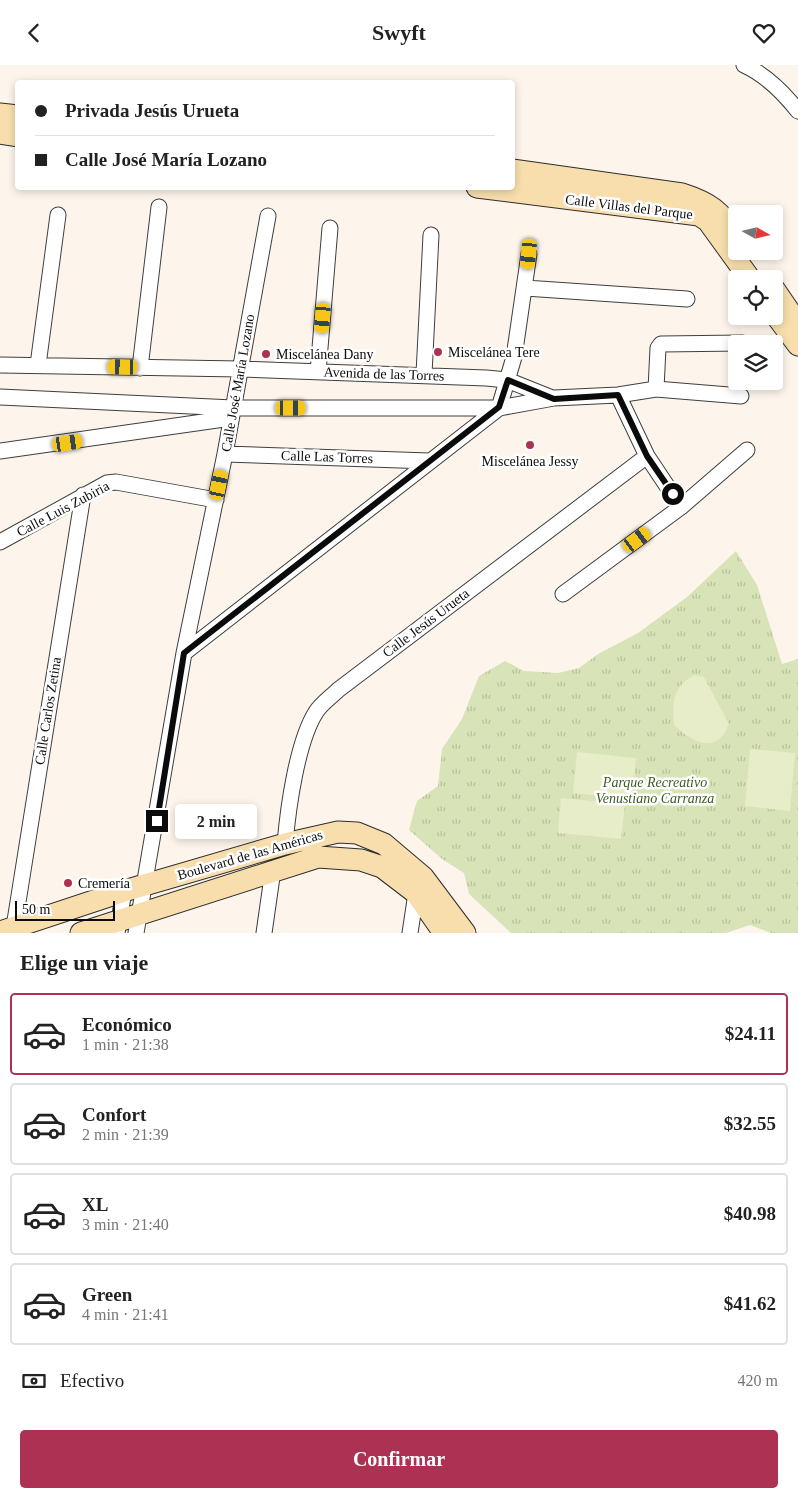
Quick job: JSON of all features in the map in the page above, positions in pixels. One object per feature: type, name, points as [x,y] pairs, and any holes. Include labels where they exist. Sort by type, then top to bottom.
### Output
[{"type":"main road","points":[[0,114],[15,116]]},
{"type":"main road","points":[[0,133],[15,135]]},
{"type":"main road","name":"Calle Villas del Parque","points":[[515,170],[682,194],[704,201],[717,209],[728,224]]},
{"type":"main road","name":"Calle Villas del Parque","points":[[501,190],[698,215],[708,221],[743,270]]},
{"type":"main road","points":[[783,302],[798,324]]},
{"type":"main road","points":[[783,324],[798,345]]},
{"type":"main road","name":"Boulevard de las Américas","points":[[7,929],[146,884],[285,844],[338,832],[357,833],[384,844],[422,877],[447,924]]},
{"type":"main road","name":"Boulevard de las Américas","points":[[81,933],[128,925],[273,870],[318,857],[361,860],[382,867],[416,893],[447,924],[465,933]]},
{"type":"main road","points":[[447,924],[460,918],[481,933]]},
{"type":"street","points":[[744,65],[756,71],[784,93],[798,111]]},
{"type":"street","points":[[140,368],[159,207]]},
{"type":"street","points":[[38,365],[58,215]]},
{"type":"street","name":"Calle José María Lozano","points":[[128,925],[146,884],[184,653],[225,454],[268,216]]},
{"type":"street","points":[[318,372],[330,228]]},
{"type":"street","points":[[424,374],[431,235]]},
{"type":"street","points":[[184,653],[499,407],[508,380],[525,288],[529,254]]},
{"type":"street","points":[[525,288],[686,299]]},
{"type":"street","points":[[656,389],[658,349],[661,344],[728,343]]},
{"type":"street","name":"Avenida de las Torres","points":[[0,365],[424,374],[508,380],[554,399]]},
{"type":"street","name":"Avenida de las Torres","points":[[0,397],[232,413],[499,407],[554,399],[618,395],[656,389],[741,397]]},
{"type":"street","points":[[618,395],[647,456],[681,507]]},
{"type":"street","points":[[0,451],[232,413]]},
{"type":"street","points":[[563,594],[681,507],[747,450]]},
{"type":"street","name":"Calle Las Torres","points":[[225,454],[429,461]]},
{"type":"street","name":"Calle Jesús Urueta","points":[[285,844],[286,822],[304,739],[316,712],[338,690],[647,456]]},
{"type":"street","name":"Calle Luis Zubiria","points":[[0,542],[107,483],[116,482],[216,500]]},
{"type":"street","name":"Calle Carlos Zetina","points":[[7,929],[83,495]]},
{"type":"street","points":[[264,933],[273,870]]},
{"type":"street","points":[[124,891],[128,925]]},
{"type":"street","points":[[410,933],[416,893]]},
{"type":"green space","name":"Parque Recreativo Venustiano Carranza","points":[[736,551],[757,585],[782,664],[798,659],[798,933],[771,933],[750,925],[726,933],[511,933],[469,894],[464,873],[442,859],[409,830],[417,801],[438,786],[442,749],[462,719],[479,676],[505,661],[524,671],[558,673],[579,668],[598,654],[638,633],[687,597]]},
{"type":"green space","points":[[695,675],[704,677],[729,724],[724,734],[718,740],[711,743],[696,741],[674,725],[673,709],[678,689]]},
{"type":"green space","points":[[750,749],[795,753],[790,811],[745,806]]},
{"type":"green space","points":[[577,752],[636,758],[632,799],[573,793]]},
{"type":"green space","points":[[561,798],[625,804],[621,839],[558,833]]},
{"type":"place","name":"Miscelánea Tere","points":[[438,352]]},
{"type":"place","name":"Miscelánea Dany","points":[[266,354]]},
{"type":"place","name":"Miscelánea Jessy","points":[[530,445]]},
{"type":"place","name":"Cremería","points":[[68,883]]},
{"type":"route","points":[[157,821],[184,653],[499,407],[508,380],[554,399],[618,395],[647,456],[673,494]]}]
